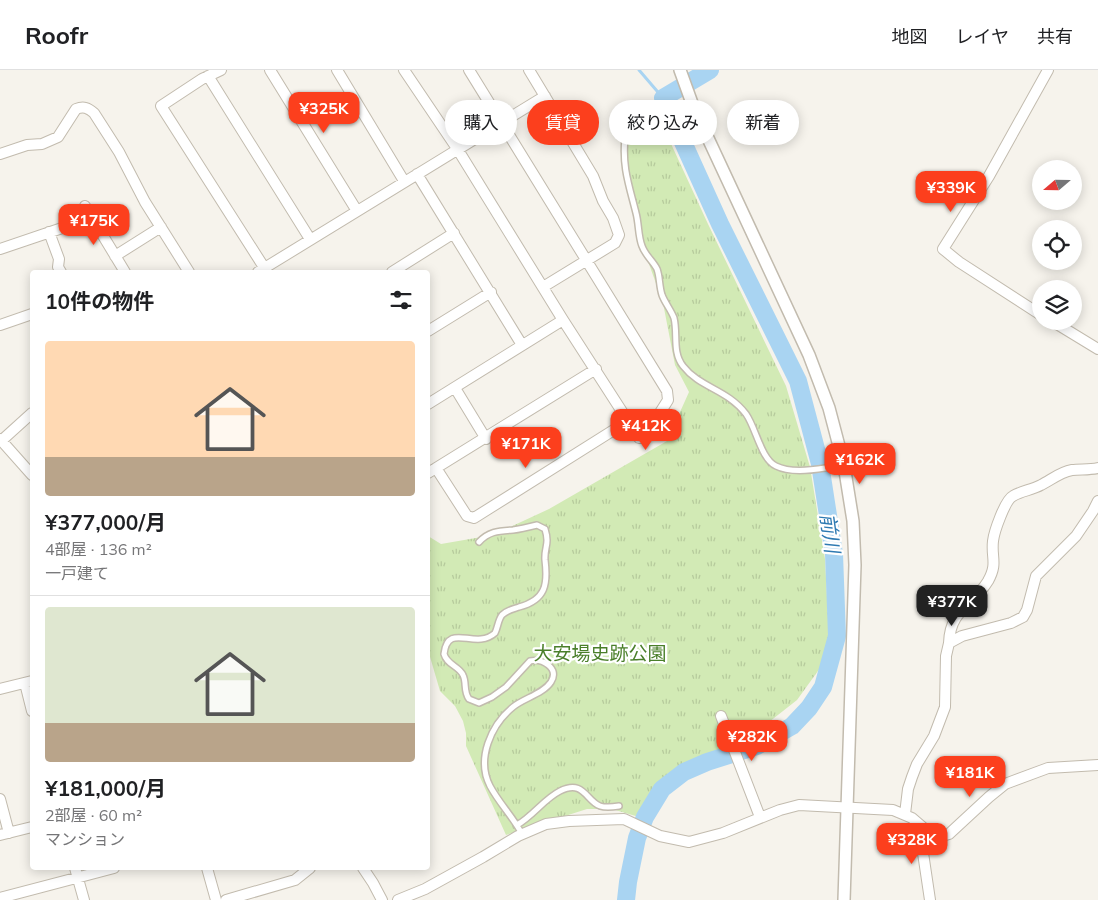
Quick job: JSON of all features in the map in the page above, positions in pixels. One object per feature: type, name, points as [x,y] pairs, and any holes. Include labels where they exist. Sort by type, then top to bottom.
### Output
[{"type":"street","points":[[221,70],[208,76],[161,106],[262,270]]},
{"type":"street","points":[[270,70],[357,211]]},
{"type":"street","points":[[336,70],[404,181]]},
{"type":"street","points":[[404,70],[458,150],[563,320],[639,438],[644,438],[668,400],[668,391],[516,145]]},
{"type":"street","points":[[469,70],[488,100]]},
{"type":"street","points":[[529,70],[593,176],[619,234],[615,243],[543,286]]},
{"type":"street","points":[[1032,308],[943,250],[988,176],[1048,70]]},
{"type":"street","points":[[682,74],[693,106],[809,355],[829,408],[844,465],[853,521],[855,564],[844,900]]},
{"type":"street","points":[[208,76],[310,239]]},
{"type":"street","points":[[517,113],[545,96]]},
{"type":"street","points":[[0,154],[27,144],[37,145],[58,137],[76,109],[81,107],[90,110],[94,113],[119,152],[145,202],[188,270]]},
{"type":"street","points":[[264,270],[310,239],[466,145]]},
{"type":"street","points":[[417,174],[522,345]]},
{"type":"street","points":[[85,206],[124,270]]},
{"type":"street","points":[[0,249],[71,225]]},
{"type":"street","points":[[115,256],[161,227]]},
{"type":"street","points":[[49,232],[59,259],[58,267],[60,270]]},
{"type":"street","points":[[395,270],[454,233]]},
{"type":"street","points":[[430,330],[491,292]]},
{"type":"street","points":[[0,325],[30,315]]},
{"type":"street","points":[[430,403],[563,320]]},
{"type":"street","points":[[1067,330],[1098,349]]},
{"type":"street","points":[[596,370],[432,471],[467,516],[474,518],[628,421]]},
{"type":"street","points":[[455,388],[486,438]]},
{"type":"street","points":[[30,418],[1,440],[30,473]]},
{"type":"street","points":[[905,814],[908,789],[912,777],[934,736],[945,707],[946,662],[950,627],[962,609],[986,585],[991,577],[994,567],[993,539],[1006,503],[1012,496],[1039,486],[1059,474],[1071,470],[1098,468]]},
{"type":"street","points":[[948,643],[962,636],[1011,623],[1022,618],[1027,610],[1036,576],[1076,536],[1093,512],[1098,501]]},
{"type":"street","points":[[0,689],[29,682]]},
{"type":"street","points":[[721,716],[760,817]]},
{"type":"street","points":[[398,900],[425,888],[519,829],[570,821],[624,819],[643,829],[676,840],[689,842],[722,833],[760,817],[799,805],[893,810],[905,814],[933,836],[942,836],[949,834],[1005,784],[1048,768],[1098,765]]},
{"type":"street","points":[[0,799],[5,834],[30,828]]},
{"type":"street","points":[[922,826],[923,853],[930,900]]},
{"type":"street","points":[[0,898],[76,872],[95,870]]},
{"type":"street","points":[[208,870],[216,900]]},
{"type":"street","points":[[226,900],[295,880],[308,870]]},
{"type":"street","points":[[363,870],[382,900]]},
{"type":"street","points":[[76,872],[84,900]]},
{"type":"lane","points":[[625,145],[625,174],[636,212],[640,238],[643,248],[657,269],[662,294],[672,314],[675,324],[676,352],[682,366],[696,379],[724,393],[739,406],[749,420],[764,451],[773,464],[783,468],[805,470],[844,465]]},
{"type":"lane","points":[[479,542],[491,532],[537,525],[545,529],[548,540],[545,558],[546,581],[537,600],[507,611],[499,619],[495,633],[486,639],[451,638],[447,642],[444,654],[445,659],[460,670],[464,676],[465,689],[469,699],[479,702],[492,697],[506,687],[530,661],[542,660],[550,666],[553,676],[552,681],[543,690],[525,699],[507,712],[498,723],[487,745],[485,766],[488,781],[519,829],[559,791],[566,789],[579,789],[585,792],[597,805],[602,807],[619,806]]},
{"type":"green space","name":"大安場史跡公園","points":[[624,145],[672,145],[786,386],[810,467],[825,559],[829,636],[823,664],[797,700],[769,722],[715,757],[639,817],[612,809],[587,809],[506,835],[466,746],[466,733],[463,721],[455,706],[440,691],[430,657],[430,537],[441,544],[493,535],[549,509],[667,441],[689,392],[675,365],[663,303],[644,250],[627,183]]},
{"type":"waterway","points":[[639,70],[663,98]]},
{"type":"waterway","name":"前川","points":[[626,900],[637,838],[645,817],[662,789],[684,772],[707,762],[757,746],[792,726],[809,708],[823,687],[837,636],[834,554],[820,464],[798,381],[720,224],[663,98],[710,70]]}]
